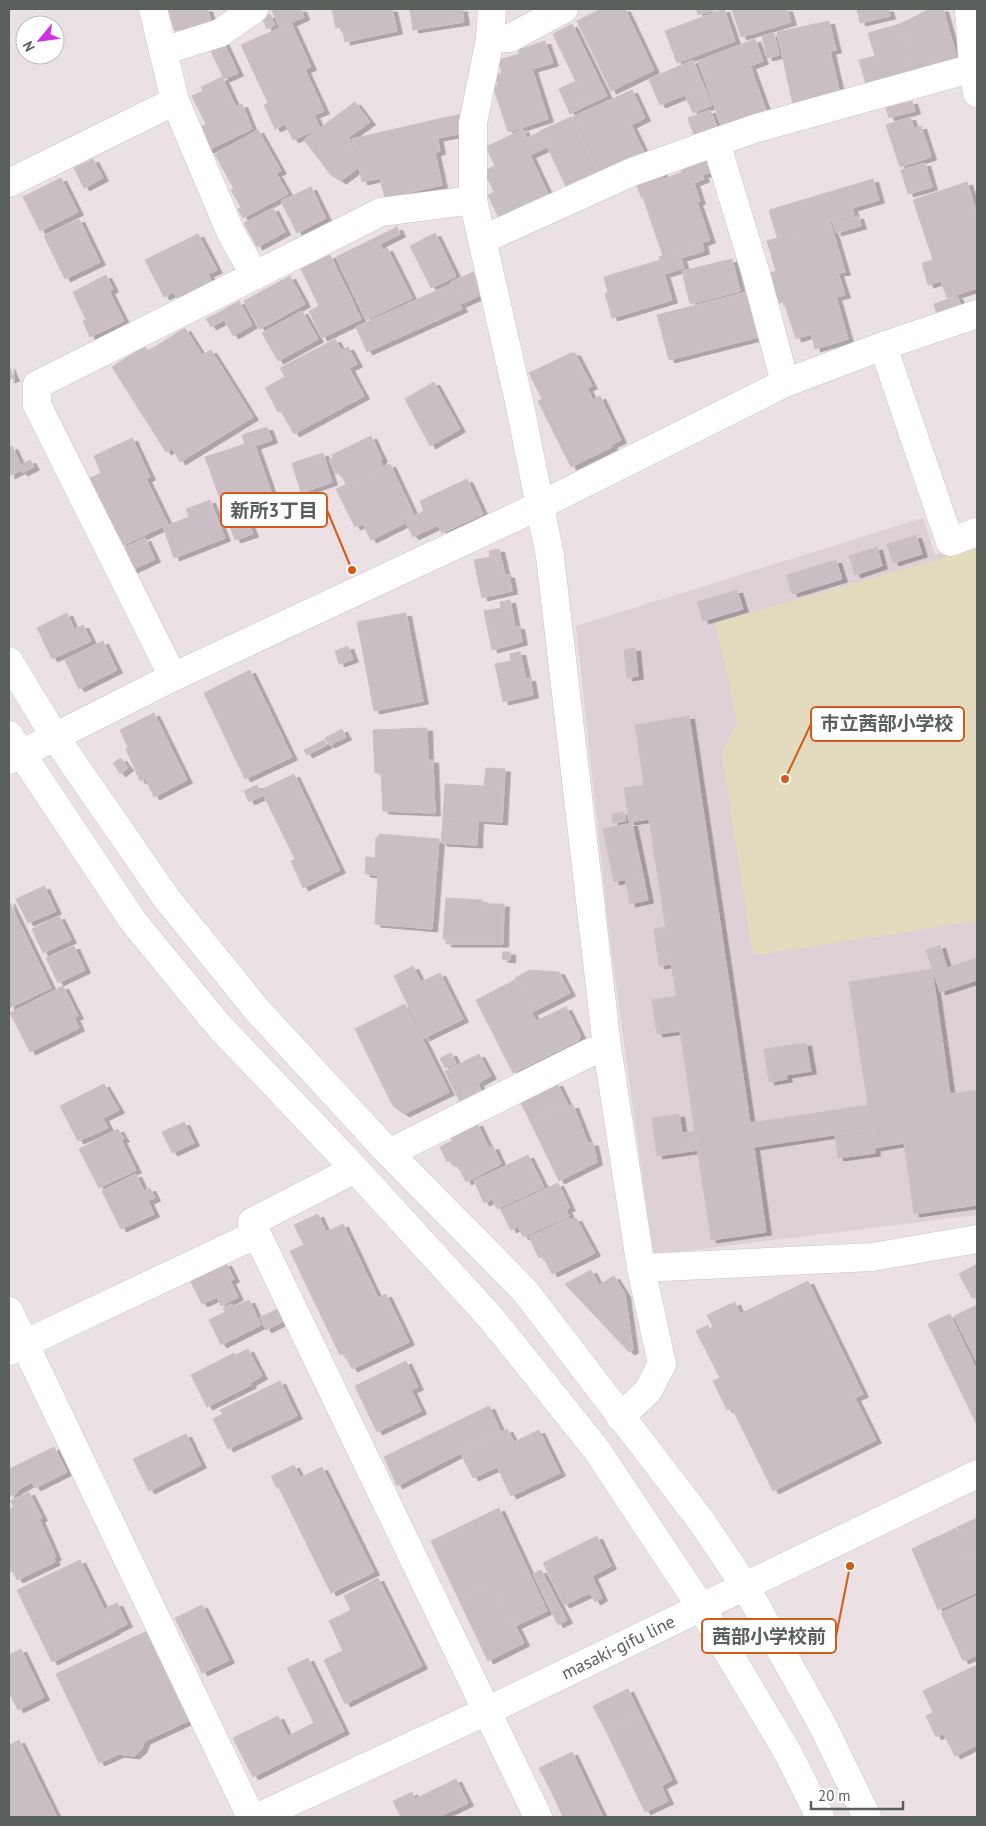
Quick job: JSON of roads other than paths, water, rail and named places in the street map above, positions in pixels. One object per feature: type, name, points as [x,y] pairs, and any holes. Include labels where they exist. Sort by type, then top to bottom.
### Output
[{"type":"street","points":[[153,9],[176,101],[231,233],[255,276]]},
{"type":"street","points":[[163,51],[220,33],[254,9]]},
{"type":"street","points":[[492,9],[490,39],[473,124],[473,200],[541,505],[550,556],[607,1047],[642,1268],[662,1364],[648,1391],[620,1417]]},
{"type":"street","points":[[490,39],[510,38],[564,9]]},
{"type":"street","points":[[482,240],[632,172],[757,128],[976,76],[969,9]]},
{"type":"street","points":[[9,184],[176,101]]},
{"type":"street","points":[[716,142],[756,274],[785,383]]},
{"type":"street","points":[[173,677],[37,405],[37,385],[381,212],[473,200]]},
{"type":"street","points":[[820,1817],[788,1753],[701,1607],[590,1442],[491,1318],[355,1169],[219,1026],[140,929],[13,750],[55,737],[173,677],[541,505],[785,383],[883,346],[977,314]]},
{"type":"street","points":[[883,346],[950,542],[977,532]]},
{"type":"street","points":[[9,661],[55,737],[173,907],[258,1011],[389,1153],[525,1291],[702,1522],[745,1586],[823,1726],[867,1817]]},
{"type":"street","points":[[389,1153],[589,1052],[607,1047]]},
{"type":"street","points":[[355,1169],[252,1222],[256,1234],[538,1817]]},
{"type":"street","points":[[17,1347],[256,1234]]},
{"type":"street","points":[[642,1268],[872,1258],[977,1239]]},
{"type":"street","points":[[9,1311],[17,1347],[251,1817]]},
{"type":"street","name":"masaki-gifu line","points":[[258,1817],[487,1711],[977,1474]]},
{"type":"place","name":"新所3丁目","points":[[352,570]]},
{"type":"place","name":"市立茜部小学校","points":[[785,779]]},
{"type":"place","name":"茜部小学校前","points":[[850,1566]]}]
